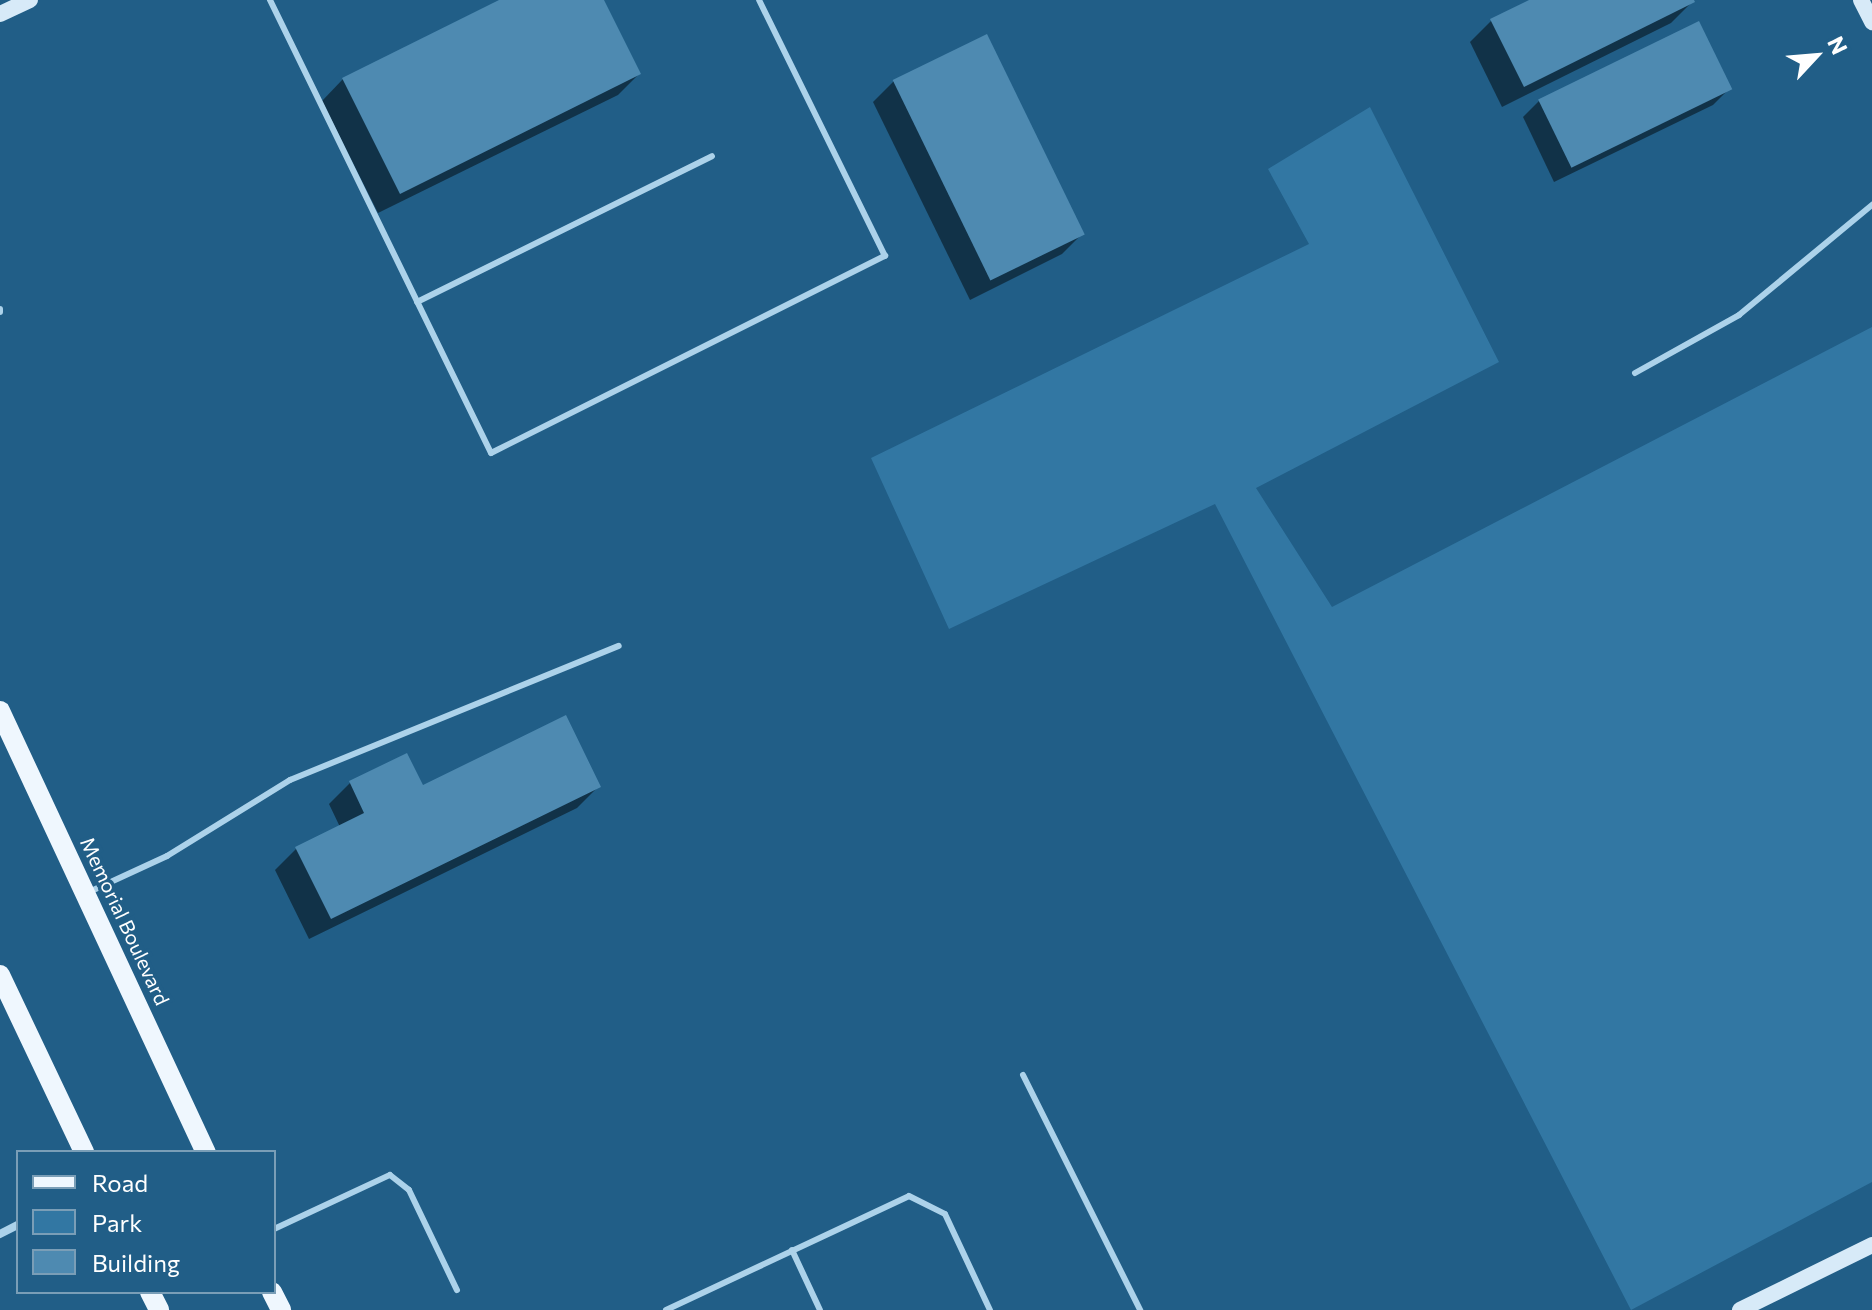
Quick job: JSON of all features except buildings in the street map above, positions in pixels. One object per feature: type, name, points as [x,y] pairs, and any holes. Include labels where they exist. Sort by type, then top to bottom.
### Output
[{"type":"main road","name":"Memorial Boulevard","points":[[0,711],[205,1150]]},
{"type":"main road","points":[[0,975],[83,1150]]},
{"type":"street","points":[[0,14],[30,0]]},
{"type":"street","points":[[1861,0],[1872,22]]},
{"type":"street","points":[[1740,1310],[1872,1245]]},
{"type":"lane","points":[[270,0],[491,453],[885,256],[759,0]]},
{"type":"lane","points":[[417,302],[712,156]]},
{"type":"lane","points":[[1635,373],[1739,315],[1872,205]]},
{"type":"lane","points":[[86,894],[167,856],[290,780],[619,646]]},
{"type":"lane","points":[[1023,1075],[1140,1310]]},
{"type":"lane","points":[[276,1228],[390,1175],[409,1190],[457,1290]]},
{"type":"lane","points":[[666,1310],[909,1196],[945,1214],[990,1310]]},
{"type":"lane","points":[[792,1250],[820,1310]]},
{"type":"green space","points":[[1370,107],[1499,362],[1256,488],[1332,607],[1872,327],[1872,1182],[1631,1310],[1215,504],[949,629],[871,458],[1309,244],[1268,169]]}]
